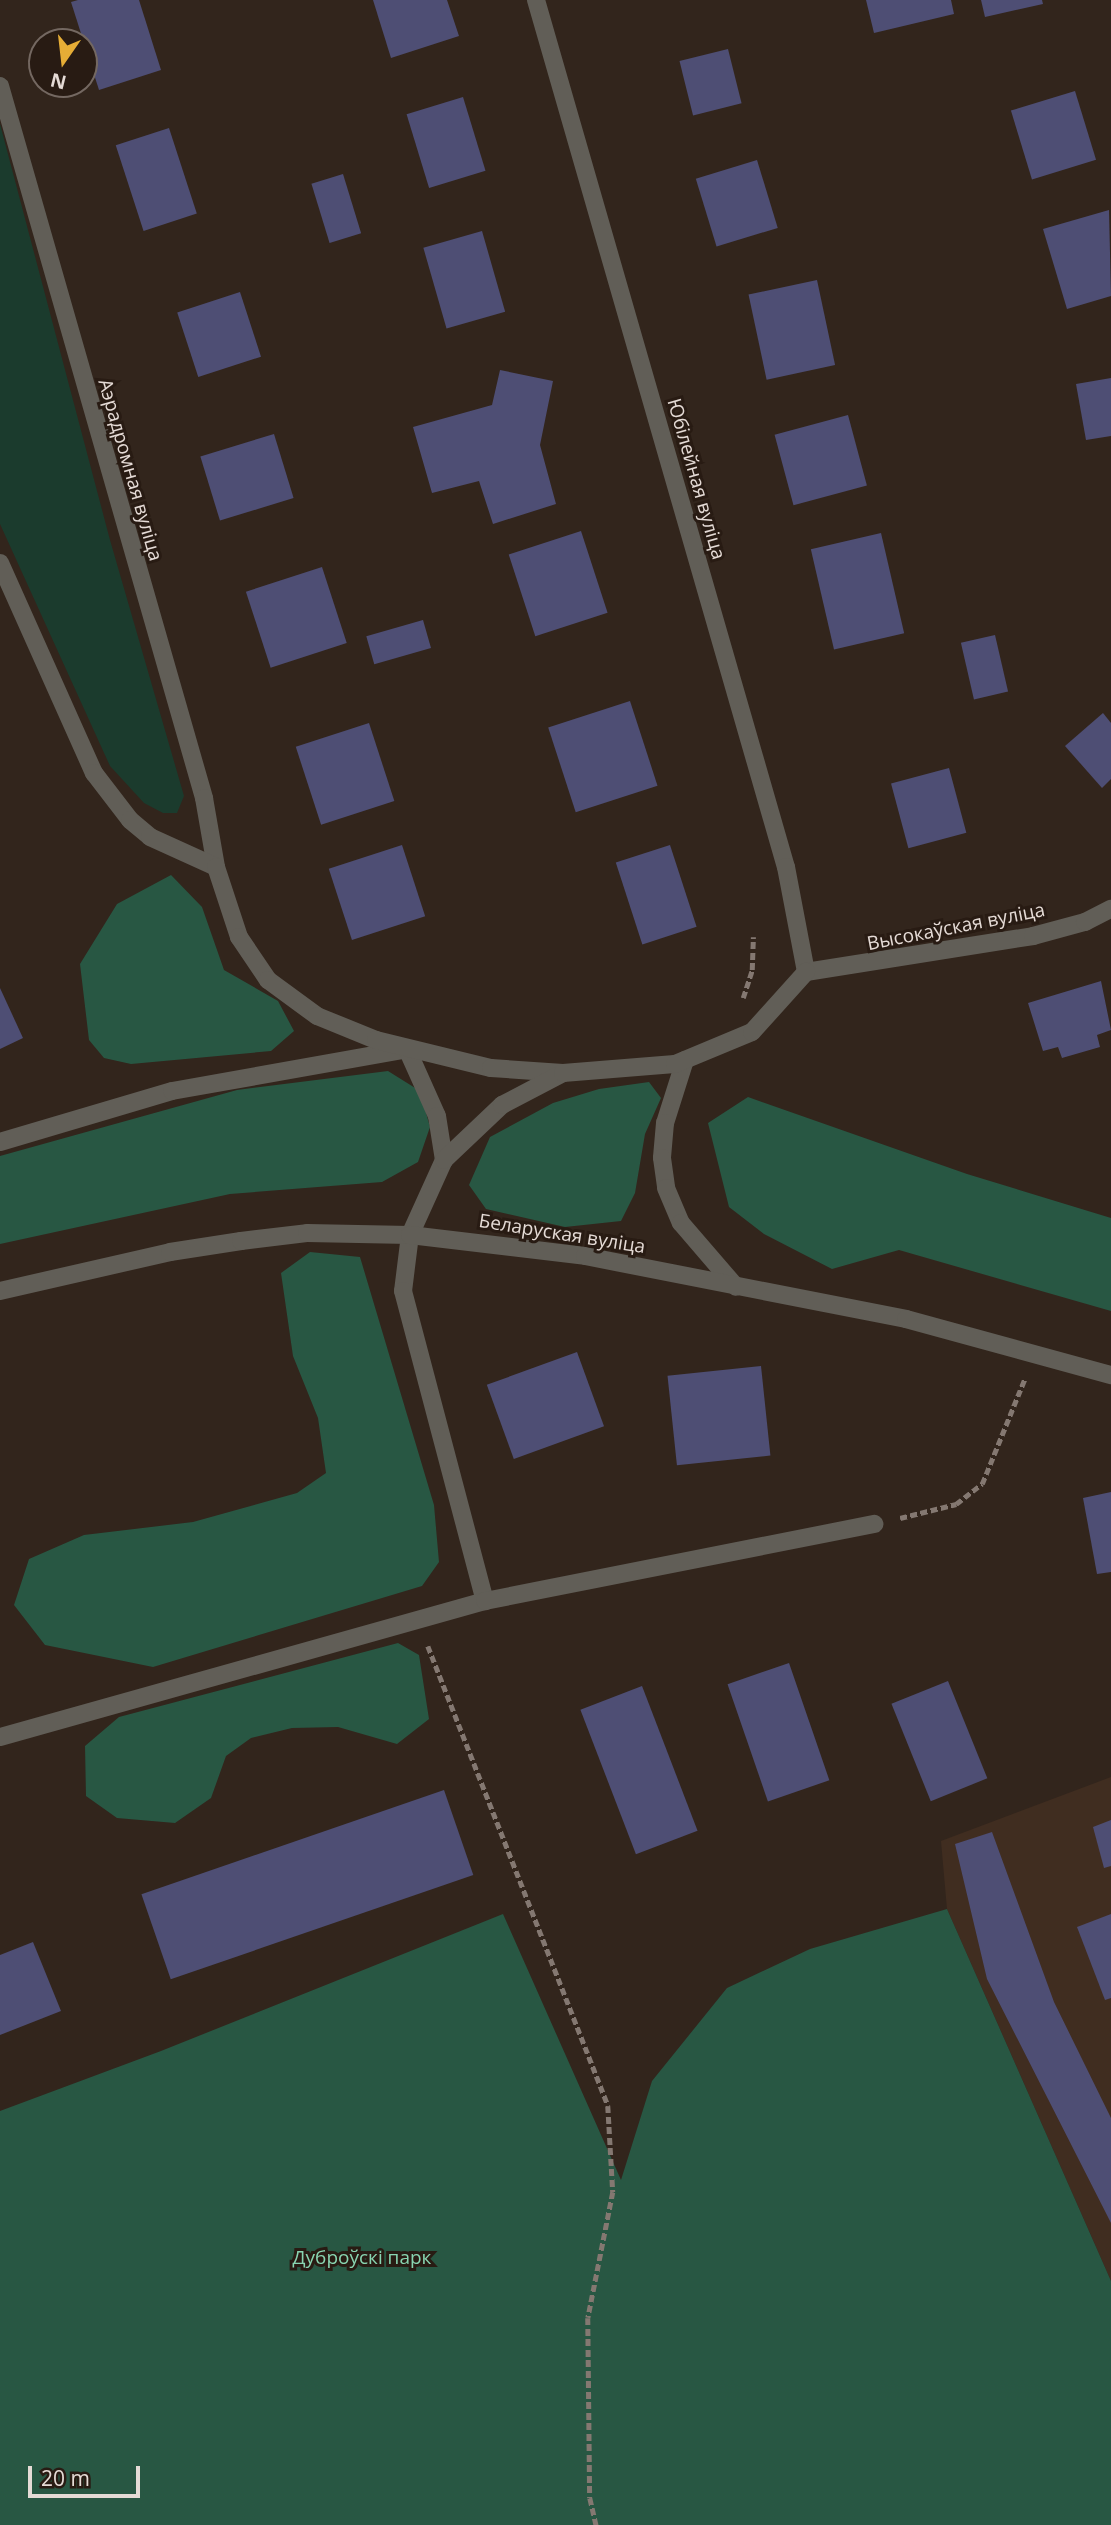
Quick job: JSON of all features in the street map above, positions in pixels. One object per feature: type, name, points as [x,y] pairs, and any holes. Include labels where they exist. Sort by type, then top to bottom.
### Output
[{"type":"street","name":"Юбілейная вуліца","points":[[536,0],[786,867],[806,972]]},
{"type":"street","name":"Аэрадромная вуліца","points":[[0,86],[204,798],[216,867],[239,937],[268,980],[317,1016],[407,1049],[491,1068],[563,1073]]},
{"type":"street","points":[[0,563],[79,743],[111,798],[150,837],[216,867]]},
{"type":"street","name":"Высокаўская вуліца","points":[[806,972],[1033,936],[1085,922],[1111,909]]},
{"type":"street","points":[[485,1601],[403,1292],[410,1235],[444,1160],[502,1105],[563,1073],[685,1060],[752,1032],[806,972]]},
{"type":"street","points":[[0,1142],[184,1088],[407,1049],[438,1116],[444,1160]]},
{"type":"street","points":[[685,1060],[665,1122],[662,1158],[666,1188],[681,1223],[736,1287]]},
{"type":"street","name":"Беларуская вуліца","points":[[0,1291],[170,1252],[241,1241],[307,1233],[410,1235],[585,1256],[906,1319],[1111,1376]]},
{"type":"street","points":[[0,1737],[419,1622],[485,1601],[874,1524]]},
{"type":"path","points":[[736,1010],[752,970],[753,937]]},
{"type":"path","points":[[874,1524],[956,1504],[982,1484],[1034,1354]]},
{"type":"path","points":[[419,1622],[608,2106],[613,2192],[588,2318],[590,2498],[596,2525]]},
{"type":"shaded area","points":[[1111,1777],[1111,2281],[947,1909],[941,1841]]},
{"type":"green space","points":[[0,124],[110,540],[184,796],[177,813],[163,813],[144,803],[110,766],[0,524]]},
{"type":"green space","points":[[171,875],[202,907],[224,970],[278,1001],[294,1031],[271,1051],[131,1064],[104,1058],[89,1040],[80,964],[117,904]]},
{"type":"green space","points":[[388,1071],[420,1091],[430,1127],[418,1162],[382,1182],[230,1194],[0,1244],[0,1156],[237,1090]]},
{"type":"green space","points":[[649,1082],[661,1098],[645,1134],[635,1193],[621,1221],[565,1227],[486,1209],[469,1185],[490,1137],[553,1103],[599,1089]]},
{"type":"green space","points":[[748,1097],[967,1174],[1111,1218],[1111,1311],[899,1250],[832,1269],[764,1234],[729,1207],[708,1123]]},
{"type":"green space","points":[[310,1252],[360,1257],[434,1505],[439,1562],[422,1586],[153,1667],[45,1645],[14,1605],[29,1559],[84,1535],[193,1522],[297,1493],[326,1473],[318,1418],[293,1356],[281,1273]]},
{"type":"green space","points":[[398,1643],[419,1655],[429,1719],[397,1744],[338,1727],[292,1728],[251,1738],[226,1756],[211,1798],[175,1823],[117,1818],[86,1796],[85,1746],[119,1717]]},
{"type":"green space","name":"Дуброўскі парк","points":[[947,1909],[1111,2281],[1111,2525],[0,2525],[0,2111],[161,2051],[503,1914],[621,2180],[652,2081],[727,1988],[810,1949]]},
{"type":"building","points":[[139,0],[161,70],[99,90],[98,28],[79,28],[71,2]]},
{"type":"building","points":[[373,0],[447,0],[459,36],[391,58]]},
{"type":"building","points":[[866,0],[951,0],[954,14],[874,33]]},
{"type":"building","points":[[981,0],[1042,0],[1043,4],[985,17]]},
{"type":"building","points":[[728,49],[742,103],[693,115],[679,61]]},
{"type":"building","points":[[1075,91],[1096,160],[1032,179],[1011,111]]},
{"type":"building","points":[[463,97],[486,171],[429,188],[407,114]]},
{"type":"building","points":[[169,128],[197,214],[144,231],[116,145]]},
{"type":"building","points":[[757,160],[778,228],[717,247],[696,179]]},
{"type":"building","points":[[343,174],[361,233],[330,243],[311,184]]},
{"type":"building","points":[[1109,210],[1111,296],[1067,309],[1043,229]]},
{"type":"building","points":[[482,231],[505,312],[447,329],[423,248]]},
{"type":"building","points":[[817,280],[835,365],[767,380],[749,295]]},
{"type":"building","points":[[240,292],[261,357],[198,377],[177,312]]},
{"type":"building","points":[[500,370],[553,381],[540,445],[556,504],[493,524],[479,481],[432,493],[413,427],[492,405]]},
{"type":"building","points":[[1111,378],[1111,436],[1086,440],[1076,384]]},
{"type":"building","points":[[848,415],[867,486],[793,505],[775,435]]},
{"type":"building","points":[[274,434],[294,498],[220,521],[200,457]]},
{"type":"building","points":[[581,531],[608,613],[535,636],[509,554]]},
{"type":"building","points":[[881,533],[904,633],[834,650],[811,549]]},
{"type":"building","points":[[322,567],[347,643],[271,668],[246,592]]},
{"type":"building","points":[[423,620],[431,648],[374,664],[366,636]]},
{"type":"building","points":[[995,635],[1008,692],[974,699],[961,643]]},
{"type":"building","points":[[630,701],[658,786],[576,812],[548,728]]},
{"type":"building","points":[[1103,713],[1111,723],[1111,779],[1102,788],[1065,746]]},
{"type":"building","points":[[369,723],[394,801],[321,825],[296,747]]},
{"type":"building","points":[[949,768],[966,833],[908,848],[891,784]]},
{"type":"building","points":[[402,845],[425,916],[352,940],[329,869]]},
{"type":"building","points":[[670,845],[697,927],[642,944],[616,863]]},
{"type":"building","points":[[1101,981],[1111,1030],[1097,1035],[1100,1047],[1062,1058],[1058,1047],[1043,1051],[1028,1003]]},
{"type":"building","points":[[0,988],[23,1038],[0,1049]]},
{"type":"building","points":[[577,1352],[604,1426],[514,1459],[487,1385]]},
{"type":"building","points":[[761,1366],[770,1456],[677,1465],[668,1376]]},
{"type":"building","points":[[1111,1492],[1111,1572],[1097,1574],[1083,1498]]},
{"type":"building","points":[[789,1663],[829,1780],[768,1801],[728,1684]]},
{"type":"building","points":[[948,1681],[987,1778],[931,1801],[891,1704]]},
{"type":"building","points":[[642,1686],[698,1831],[636,1854],[580,1710]]},
{"type":"building","points":[[444,1790],[473,1875],[171,1979],[141,1894]]},
{"type":"building","points":[[1111,1820],[1111,1866],[1104,1868],[1093,1827]]},
{"type":"building","points":[[992,1832],[1054,2002],[1111,2118],[1111,2223],[987,1979],[955,1844]]},
{"type":"building","points":[[1111,1914],[1111,1998],[1105,2000],[1077,1927]]},
{"type":"building","points":[[33,1942],[61,2011],[0,2035],[0,1955]]}]
